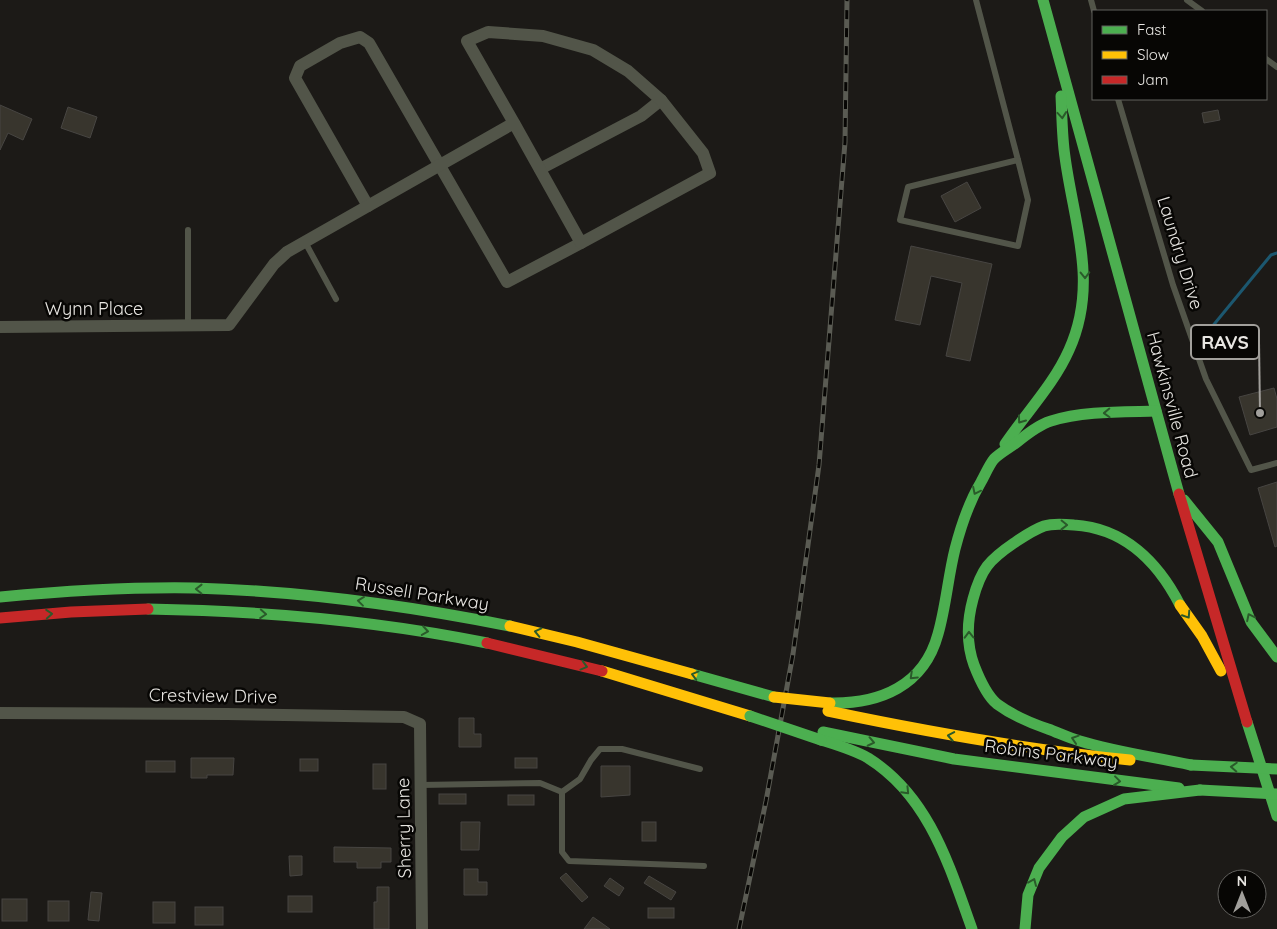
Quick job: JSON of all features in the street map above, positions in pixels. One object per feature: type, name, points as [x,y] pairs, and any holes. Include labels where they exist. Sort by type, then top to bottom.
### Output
[{"type":"main road","name":"Hawkinsville Road","points":[[1043,0],[1125,293],[1177,492],[1241,708],[1277,816]]},
{"type":"main road","points":[[829,707],[860,703],[884,696],[899,688],[917,673],[923,665],[934,647],[938,635],[955,549],[964,518],[977,488],[994,460],[1063,362],[1074,339],[1084,295],[1084,257],[1065,157],[1057,49]]},
{"type":"main road","points":[[994,460],[1024,436],[1050,421],[1090,414],[1156,411]]},
{"type":"main road","points":[[1177,492],[1218,542],[1251,622],[1277,657]]},
{"type":"main road","points":[[1191,765],[1080,740],[1029,722],[995,702],[979,679],[969,651],[968,617],[976,587],[984,569],[995,556],[1028,534],[1044,526],[1058,524],[1091,526],[1123,539],[1140,551],[1170,585],[1185,613],[1202,636],[1241,708]]},
{"type":"main road","name":"Russell Parkway","points":[[0,597],[72,591],[179,588],[264,592],[354,600],[510,626],[613,651],[774,697],[829,707]]},
{"type":"main road","name":"Russell Parkway","points":[[0,618],[119,610],[202,610],[293,616],[382,625],[508,647],[585,666],[687,699],[822,736]]},
{"type":"main road","name":"Robins Parkway","points":[[829,707],[923,731],[1050,751],[1191,765],[1277,769]]},
{"type":"main road","points":[[822,736],[866,758],[895,779],[918,802],[935,831],[972,929]]},
{"type":"main road","name":"Robins Parkway","points":[[822,736],[1009,768],[1200,790],[1277,794]]},
{"type":"main road","points":[[1025,929],[1028,895],[1039,868],[1062,837],[1084,817],[1124,800],[1200,790]]},
{"type":"street","points":[[368,206],[295,78],[300,66],[340,42],[360,38],[369,43],[506,282],[581,243],[710,173],[703,153],[661,100],[628,70],[593,50],[543,36],[488,32],[467,41],[581,243]]},
{"type":"street","points":[[540,169],[641,116],[661,100]]},
{"type":"street","points":[[305,242],[514,123]]},
{"type":"street","name":"Wynn Place","points":[[0,327],[228,325],[274,264],[287,252],[305,242]]},
{"type":"street","name":"Crestview Drive","points":[[0,713],[404,717],[420,724],[420,727]]},
{"type":"street","name":"Sherry Lane","points":[[420,727],[422,929]]},
{"type":"lane","points":[[976,0],[1018,160],[1028,200],[1018,246],[900,220],[908,187],[1018,160]]},
{"type":"lane","points":[[1187,0],[1201,10]]},
{"type":"lane","name":"Laundry Drive","points":[[1118,100],[1173,285],[1206,379],[1252,470],[1277,463]]},
{"type":"lane","points":[[188,230],[188,326]]},
{"type":"lane","points":[[305,242],[336,299]]},
{"type":"lane","points":[[562,792],[580,779],[600,749],[622,748],[700,769]]},
{"type":"lane","points":[[420,785],[540,783],[562,792]]},
{"type":"lane","points":[[562,792],[562,852],[569,861],[704,866]]},
{"type":"building","points":[[0,105],[32,119],[23,140],[8,133],[0,150]]},
{"type":"building","points":[[68,107],[97,117],[90,138],[61,128]]},
{"type":"building","points":[[1218,110],[1220,120],[1204,123],[1202,113]]},
{"type":"building","points":[[967,182],[981,208],[955,222],[941,196]]},
{"type":"building","points":[[911,246],[992,264],[970,361],[946,356],[962,283],[931,276],[920,325],[895,320]]},
{"type":"building","points":[[1274,388],[1277,399],[1277,427],[1250,435],[1239,397]]},
{"type":"building","points":[[1277,482],[1277,546],[1275,547],[1258,488]]},
{"type":"building","points":[[459,718],[474,718],[474,734],[481,734],[481,747],[459,747]]},
{"type":"building","points":[[191,758],[234,758],[233,775],[207,775],[207,778],[191,778]]},
{"type":"building","points":[[515,758],[537,758],[537,768],[515,768]]},
{"type":"building","points":[[300,759],[318,759],[318,771],[300,771]]},
{"type":"building","points":[[146,761],[175,761],[175,772],[146,772]]},
{"type":"building","points":[[373,764],[386,764],[386,789],[373,789]]},
{"type":"building","points":[[601,766],[630,766],[630,795],[601,797]]},
{"type":"building","points":[[439,794],[466,794],[466,804],[439,804]]},
{"type":"building","points":[[508,795],[534,795],[534,805],[508,805]]},
{"type":"building","points":[[461,822],[480,822],[479,850],[461,850]]},
{"type":"building","points":[[642,822],[656,822],[656,841],[642,841]]},
{"type":"building","points":[[334,847],[391,848],[391,862],[381,862],[381,868],[357,868],[357,862],[334,862]]},
{"type":"building","points":[[289,856],[302,856],[302,875],[290,876]]},
{"type":"building","points":[[464,869],[478,869],[478,882],[487,882],[487,895],[464,895]]},
{"type":"building","points":[[566,873],[588,897],[582,902],[560,878]]},
{"type":"building","points":[[649,876],[676,892],[671,900],[644,883]]},
{"type":"building","points":[[610,878],[624,888],[619,896],[604,886]]},
{"type":"building","points":[[377,887],[389,887],[389,929],[374,929],[374,902],[377,902]]},
{"type":"building","points":[[91,892],[102,893],[99,921],[88,920]]},
{"type":"building","points":[[288,896],[312,896],[312,912],[288,912]]},
{"type":"building","points":[[2,899],[27,899],[27,921],[2,921]]},
{"type":"building","points":[[48,901],[69,901],[69,921],[48,921]]},
{"type":"building","points":[[153,902],[175,902],[175,923],[153,923]]},
{"type":"building","points":[[195,907],[223,907],[223,925],[195,925]]},
{"type":"building","points":[[648,908],[674,908],[674,918],[648,918]]},
{"type":"building","points":[[593,917],[610,929],[584,929]]},
{"type":"waterway","points":[[1202,335],[1211,328],[1271,255],[1277,253]]},
{"type":"railway","points":[[739,929],[766,801],[793,654],[819,465],[845,142],[847,0]]},
{"type":"traffic: fast","points":[[1043,0],[1179,494]]},
{"type":"traffic: fast","points":[[1005,444],[1056,375],[1069,350],[1078,326],[1082,301],[1082,254],[1064,149],[1061,96]]},
{"type":"traffic: fast","points":[[830,703],[866,700],[882,695],[898,688],[911,679],[922,667],[931,652],[938,634],[957,540],[969,506],[990,464],[996,457],[1041,425],[1051,421],[1076,415],[1156,411]]},
{"type":"traffic: fast","points":[[1184,500],[1218,542],[1251,622],[1277,657]]},
{"type":"traffic: fast","points":[[1180,605],[1171,589],[1150,562],[1124,540],[1092,528],[1051,524],[1021,538],[1005,549],[987,566],[979,580],[973,599],[969,616],[969,640],[971,657],[983,686],[989,696],[1009,712],[1080,741],[1191,765]]},
{"type":"traffic: fast","points":[[0,597],[72,591],[170,588],[274,592],[353,600],[510,626]]},
{"type":"traffic: fast","points":[[148,609],[318,618],[402,628],[487,643]]},
{"type":"traffic: fast","points":[[692,674],[774,697]]},
{"type":"traffic: fast","points":[[750,716],[821,740]]},
{"type":"traffic: fast","points":[[1247,722],[1277,816]]},
{"type":"traffic: fast","points":[[823,732],[954,759],[1179,788]]},
{"type":"traffic: fast","points":[[821,740],[868,758],[889,774],[907,792],[922,812],[945,857],[972,929]]},
{"type":"traffic: fast","points":[[1191,765],[1277,769]]},
{"type":"traffic: fast","points":[[1025,929],[1028,895],[1039,868],[1062,837],[1084,817],[1124,799],[1200,790]]},
{"type":"traffic: fast","points":[[1200,790],[1277,794]]},
{"type":"traffic: slow","points":[[1180,605],[1202,636],[1221,671]]},
{"type":"traffic: slow","points":[[510,626],[577,642],[692,674]]},
{"type":"traffic: slow","points":[[602,671],[750,716]]},
{"type":"traffic: slow","points":[[774,697],[830,703]]},
{"type":"traffic: slow","points":[[828,711],[978,740],[1130,760]]},
{"type":"traffic: jam","points":[[1179,494],[1247,722]]},
{"type":"traffic: jam","points":[[0,618],[71,612],[148,609]]},
{"type":"traffic: jam","points":[[487,643],[602,671]]},
{"type":"place","name":"RAVS","points":[[1260,413]]}]
